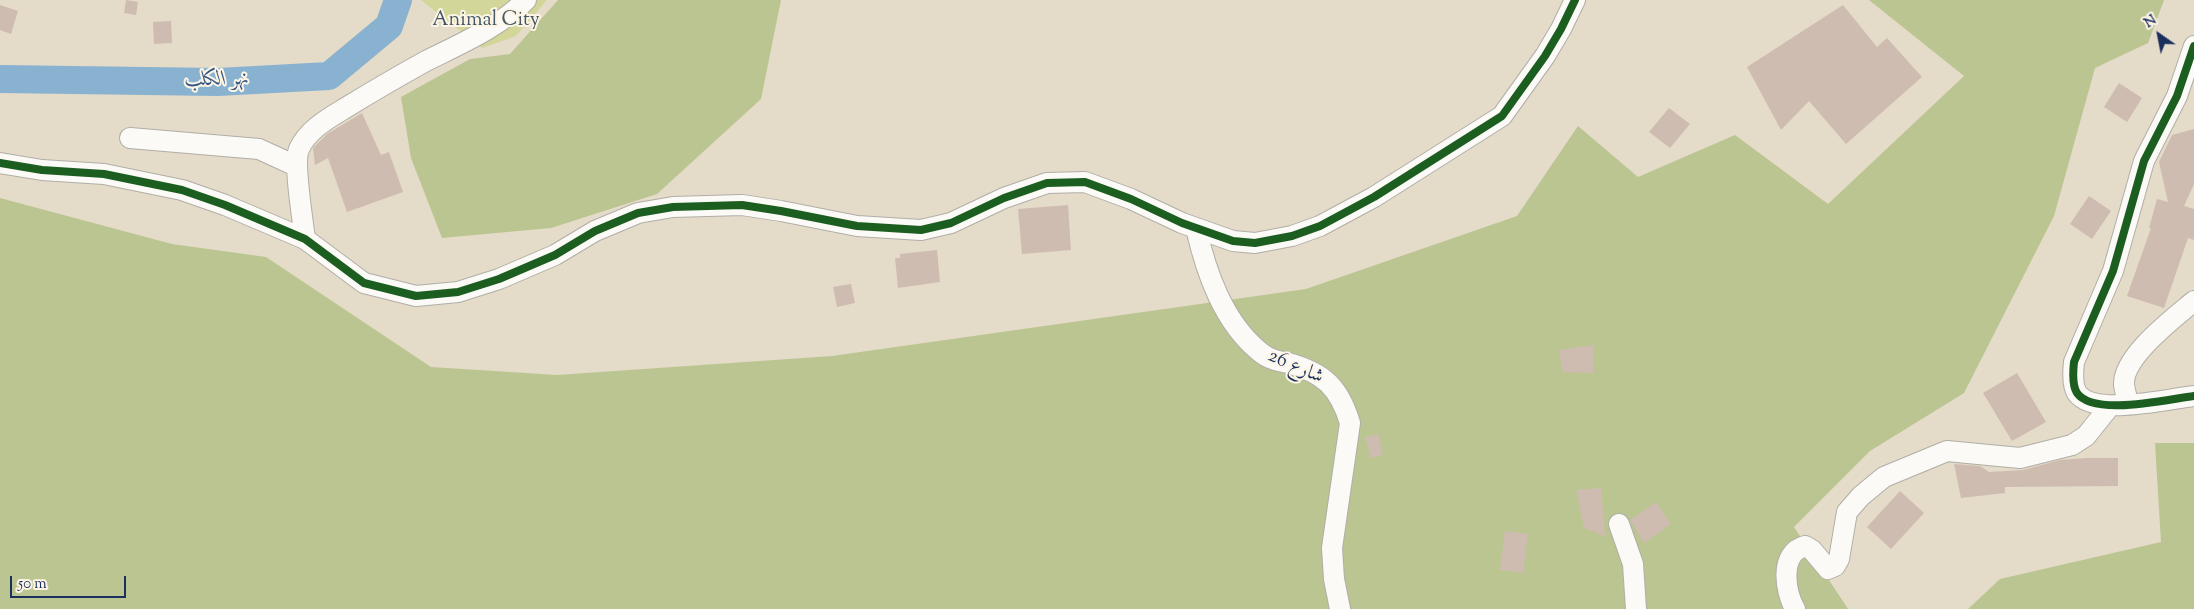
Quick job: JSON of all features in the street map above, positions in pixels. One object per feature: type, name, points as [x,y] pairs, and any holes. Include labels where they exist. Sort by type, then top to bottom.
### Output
[{"type":"street","points":[[305,239],[300,183],[296,166],[299,150],[318,125],[392,79],[478,35],[512,14],[526,0]]},
{"type":"street","points":[[0,163],[42,170],[104,174],[182,190],[224,205],[305,239],[364,283],[416,296],[458,292],[499,279],[555,255],[595,231],[638,213],[708,204],[742,205],[857,226],[921,230],[951,223],[1004,198],[1047,183],[1085,182],[1131,199],[1196,228],[1233,241],[1255,243],[1274,240],[1320,226],[1374,197],[1502,116],[1545,56],[1561,30],[1575,0]]},
{"type":"street","points":[[2194,46],[2177,96],[2144,161],[2113,271],[2074,362],[2072,372],[2077,393],[2092,402],[2119,405],[2194,396]]},
{"type":"street","points":[[130,138],[259,149],[296,166]]},
{"type":"street","name":"شارع 26","points":[[1196,228],[1208,270],[1228,314],[1246,339],[1261,353],[1271,359],[1304,368],[1320,375],[1334,388],[1347,413],[1350,423],[1332,548],[1334,579],[1340,609]]},
{"type":"street","points":[[1795,609],[1787,590],[1787,566],[1791,554],[1804,546],[1812,550],[1828,570],[1835,566],[1839,559],[1847,512],[1861,496],[1884,477],[1947,451],[2020,458],[2072,445],[2086,436],[2119,405],[2124,383],[2133,359],[2157,332],[2194,301]]},
{"type":"street","points":[[1619,524],[1633,564],[1636,609]]},
{"type":"green space","name":"Animal City","points":[[421,0],[547,0],[516,36],[482,48]]},
{"type":"green space","points":[[558,0],[781,0],[761,99],[657,194],[551,228],[442,238],[411,158],[401,97],[470,59],[510,54]]},
{"type":"green space","points":[[1869,0],[2164,0],[2148,43],[2095,68],[2054,216],[1964,393],[1870,451],[1794,527],[1848,609],[0,609],[0,198],[172,244],[266,257],[431,367],[557,375],[832,356],[1306,289],[1517,216],[1578,126],[1638,177],[1735,135],[1828,204],[1964,76]]},
{"type":"green space","points":[[2155,443],[2194,443],[2194,609],[1968,609],[2000,579],[2161,542]]},
{"type":"building","points":[[126,0],[138,2],[136,15],[124,13]]},
{"type":"building","points":[[0,5],[18,11],[11,34],[0,30]]},
{"type":"building","points":[[1843,5],[1877,47],[1887,38],[1922,77],[1846,144],[1809,101],[1781,130],[1747,67]]},
{"type":"building","points":[[171,21],[172,43],[154,44],[153,22]]},
{"type":"building","points":[[2119,83],[2142,98],[2127,122],[2104,107]]},
{"type":"building","points":[[1669,108],[1690,124],[1670,148],[1649,132]]},
{"type":"building","points":[[362,113],[381,155],[389,152],[403,192],[347,212],[328,158],[315,165],[313,148],[327,134]]},
{"type":"building","points":[[2194,129],[2194,184],[2184,206],[2194,209],[2194,240],[2188,238],[2164,308],[2127,296],[2151,228],[2149,228],[2157,199],[2168,202],[2159,162],[2172,135]]},
{"type":"building","points":[[2089,196],[2111,211],[2092,239],[2070,224]]},
{"type":"building","points":[[1068,205],[1071,250],[1022,254],[1018,209]]},
{"type":"building","points":[[937,250],[940,282],[898,288],[895,258],[900,258],[900,254]]},
{"type":"building","points":[[851,284],[855,303],[837,307],[833,287]]},
{"type":"building","points":[[1594,345],[1593,373],[1563,372],[1559,350]]},
{"type":"building","points":[[2017,373],[2046,422],[2012,441],[1983,393]]},
{"type":"building","points":[[1378,434],[1383,455],[1371,458],[1365,437]]},
{"type":"building","points":[[2118,458],[2118,486],[2005,487],[2005,493],[1961,498],[1954,464],[1980,466],[1989,472],[2023,470],[2060,460]]},
{"type":"building","points":[[1601,488],[1605,536],[1584,528],[1576,490]]},
{"type":"building","points":[[1900,491],[1924,513],[1891,549],[1867,527]]},
{"type":"building","points":[[1656,502],[1671,524],[1644,543],[1630,520]]},
{"type":"building","points":[[1505,531],[1528,534],[1523,573],[1500,570]]},
{"type":"waterway","name":"نهر الكلب","points":[[0,79],[218,82],[329,76],[389,26],[398,0]]},
{"type":"cycle path","points":[[0,163],[42,170],[104,174],[182,190],[225,205],[305,239],[364,283],[416,296],[458,292],[499,279],[555,255],[595,231],[638,213],[673,207],[742,205],[857,226],[921,230],[951,223],[1004,198],[1047,183],[1085,182],[1131,199],[1182,223],[1233,241],[1255,243],[1292,236],[1320,226],[1374,197],[1502,116],[1545,56],[1575,0]]},
{"type":"cycle path","points":[[2194,46],[2177,96],[2144,161],[2113,271],[2074,362],[2073,374],[2077,393],[2086,400],[2099,404],[2132,405],[2194,396]]}]
